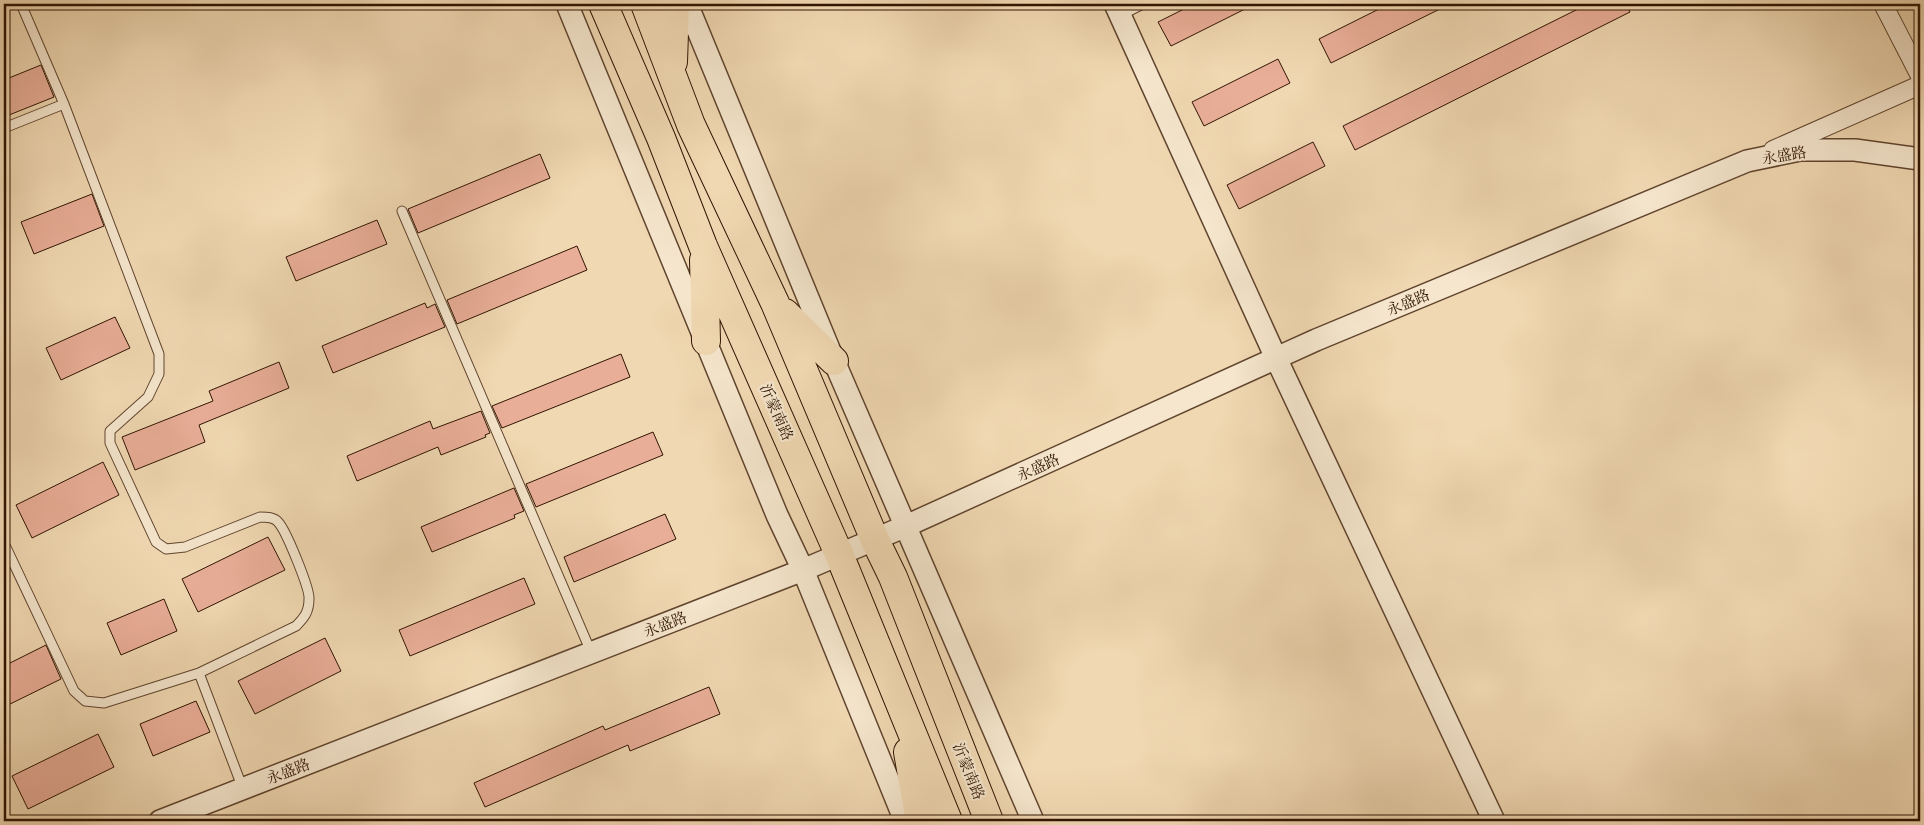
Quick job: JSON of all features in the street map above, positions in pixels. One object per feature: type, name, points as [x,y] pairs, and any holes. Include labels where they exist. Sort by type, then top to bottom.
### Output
[{"type":"main road","name":"沂蒙南路","points":[[603,4],[661,138],[703,246],[839,554],[948,821]]},
{"type":"main road","name":"沂蒙南路","points":[[645,4],[692,125],[775,304],[875,540],[893,577],[989,821]]},
{"type":"main road","points":[[673,76],[674,4]]},
{"type":"main road","points":[[703,246],[706,341]]},
{"type":"main road","points":[[775,304],[834,361]]},
{"type":"main road","points":[[898,699],[920,821]]},
{"type":"street","points":[[567,4],[777,515],[804,570],[905,821]]},
{"type":"street","points":[[687,4],[834,361],[1033,821]]},
{"type":"street","points":[[1883,4],[1920,76]]},
{"type":"street","points":[[1118,10],[1276,358],[1494,821]]},
{"type":"street","points":[[1747,161],[1920,85]]},
{"type":"street","name":"永盛路","points":[[160,821],[804,570],[875,540],[1276,358],[1747,161],[1800,150],[1855,150],[1920,159]]},
{"type":"lane","points":[[4,543],[74,692],[85,701],[104,703],[199,673],[296,626],[306,617],[310,598],[288,538],[278,522],[268,517],[260,517],[184,547],[166,549],[156,542],[110,443],[110,430],[148,397],[159,374],[158,354],[64,104],[22,4]]},
{"type":"lane","points":[[1118,10],[1142,4]]},
{"type":"lane","points":[[4,128],[64,104]]},
{"type":"lane","points":[[402,211],[591,653]]},
{"type":"lane","points":[[199,673],[243,789]]},
{"type":"building","points":[[1194,4],[1255,4],[1171,46],[1158,22]]},
{"type":"building","points":[[1389,4],[1450,4],[1331,63],[1319,39]]},
{"type":"building","points":[[1588,4],[1626,4],[1630,12],[1355,150],[1343,126]]},
{"type":"building","points":[[1278,59],[1290,83],[1204,126],[1192,102]]},
{"type":"building","points":[[41,65],[54,97],[4,117],[4,80]]},
{"type":"building","points":[[1313,142],[1325,166],[1239,209],[1227,185]]},
{"type":"building","points":[[540,154],[550,178],[418,233],[408,209]]},
{"type":"building","points":[[92,194],[104,226],[34,254],[21,222]]},
{"type":"building","points":[[377,220],[387,244],[296,281],[286,257]]},
{"type":"building","points":[[577,246],[587,270],[457,324],[447,300]]},
{"type":"building","points":[[425,303],[427,308],[435,304],[445,327],[333,373],[322,346]]},
{"type":"building","points":[[115,317],[130,348],[61,380],[46,348]]},
{"type":"building","points":[[621,354],[630,377],[502,428],[492,406]]},
{"type":"building","points":[[279,362],[289,388],[199,425],[205,442],[135,470],[122,437],[213,401],[209,391]]},
{"type":"building","points":[[481,411],[490,433],[485,435],[486,437],[441,455],[438,447],[357,481],[347,456],[430,421],[433,429]]},
{"type":"building","points":[[653,432],[663,455],[536,507],[526,484]]},
{"type":"building","points":[[103,462],[119,495],[32,538],[16,505]]},
{"type":"building","points":[[514,488],[524,511],[514,515],[515,518],[432,552],[421,527]]},
{"type":"building","points":[[665,514],[676,539],[574,582],[564,557]]},
{"type":"building","points":[[268,537],[285,570],[198,612],[182,579]]},
{"type":"building","points":[[524,578],[535,604],[410,656],[399,630]]},
{"type":"building","points":[[164,599],[177,631],[121,655],[107,623]]},
{"type":"building","points":[[325,638],[341,671],[255,714],[238,681]]},
{"type":"building","points":[[46,645],[61,679],[4,707],[4,666]]},
{"type":"building","points":[[709,687],[720,714],[630,751],[628,745],[485,807],[474,783],[603,726],[605,730]]},
{"type":"building","points":[[196,701],[210,732],[153,756],[140,724]]},
{"type":"building","points":[[98,734],[114,767],[28,809],[12,776]]}]
